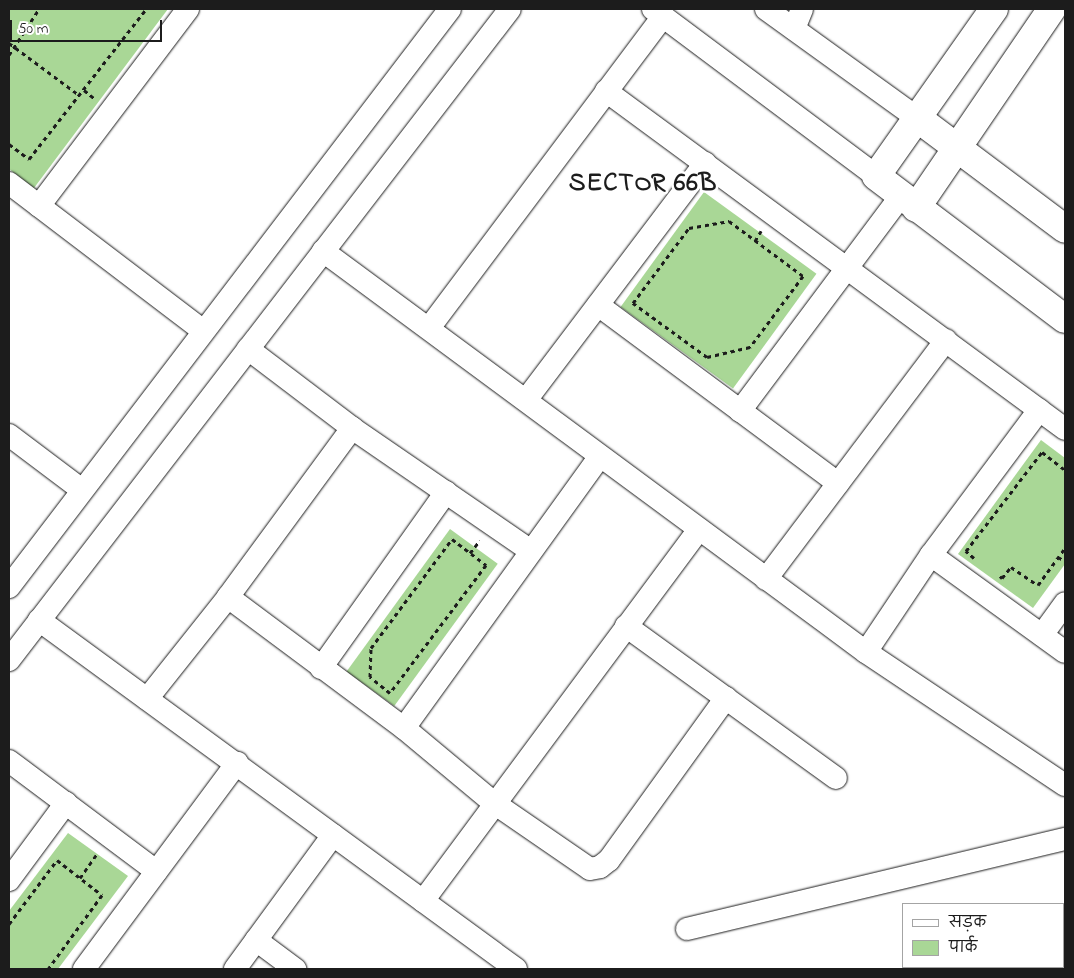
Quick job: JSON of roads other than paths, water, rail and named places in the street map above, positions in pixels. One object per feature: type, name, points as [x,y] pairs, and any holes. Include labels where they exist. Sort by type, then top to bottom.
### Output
[{"type":"street","points":[[39,206],[188,9]]},
{"type":"street","points":[[9,587],[450,9]]},
{"type":"street","points":[[9,660],[510,9]]},
{"type":"street","points":[[766,9],[798,19],[916,117],[1065,228]]},
{"type":"street","points":[[876,176],[994,9]]},
{"type":"street","points":[[740,411],[846,266],[908,202],[956,147],[1052,9]]},
{"type":"street","points":[[429,328],[606,92],[658,12],[1065,319]]},
{"type":"street","points":[[606,92],[705,162],[1065,429]]},
{"type":"street","points":[[526,400],[705,162]]},
{"type":"street","points":[[9,183],[203,331]]},
{"type":"street","points":[[323,251],[866,652],[1065,785]]},
{"type":"street","points":[[598,305],[838,483]]},
{"type":"street","points":[[766,579],[946,340]]},
{"type":"street","points":[[248,349],[352,428],[531,552]]},
{"type":"street","points":[[866,652],[931,555],[1039,410]]},
{"type":"street","points":[[147,699],[228,597],[352,428]]},
{"type":"street","points":[[9,435],[82,490]]},
{"type":"street","points":[[404,728],[600,456]]},
{"type":"street","points":[[321,668],[446,492]]},
{"type":"street","points":[[423,901],[699,529]]},
{"type":"street","points":[[931,555],[1065,652]]},
{"type":"street","points":[[228,597],[404,728],[494,803],[590,869],[600,867],[726,698]]},
{"type":"street","points":[[1042,635],[1065,603]]},
{"type":"street","points":[[39,620],[237,763],[516,969]]},
{"type":"street","points":[[626,626],[836,778]]},
{"type":"street","points":[[9,761],[156,871]]},
{"type":"street","points":[[84,969],[237,763]]},
{"type":"street","points":[[9,880],[66,803]]},
{"type":"street","points":[[235,969],[333,835]]},
{"type":"street","points":[[688,929],[1065,839]]},
{"type":"street","points":[[256,940],[295,969]]},
{"type":"district","name":"SECTOR 66B","points":[[643,185]]}]
